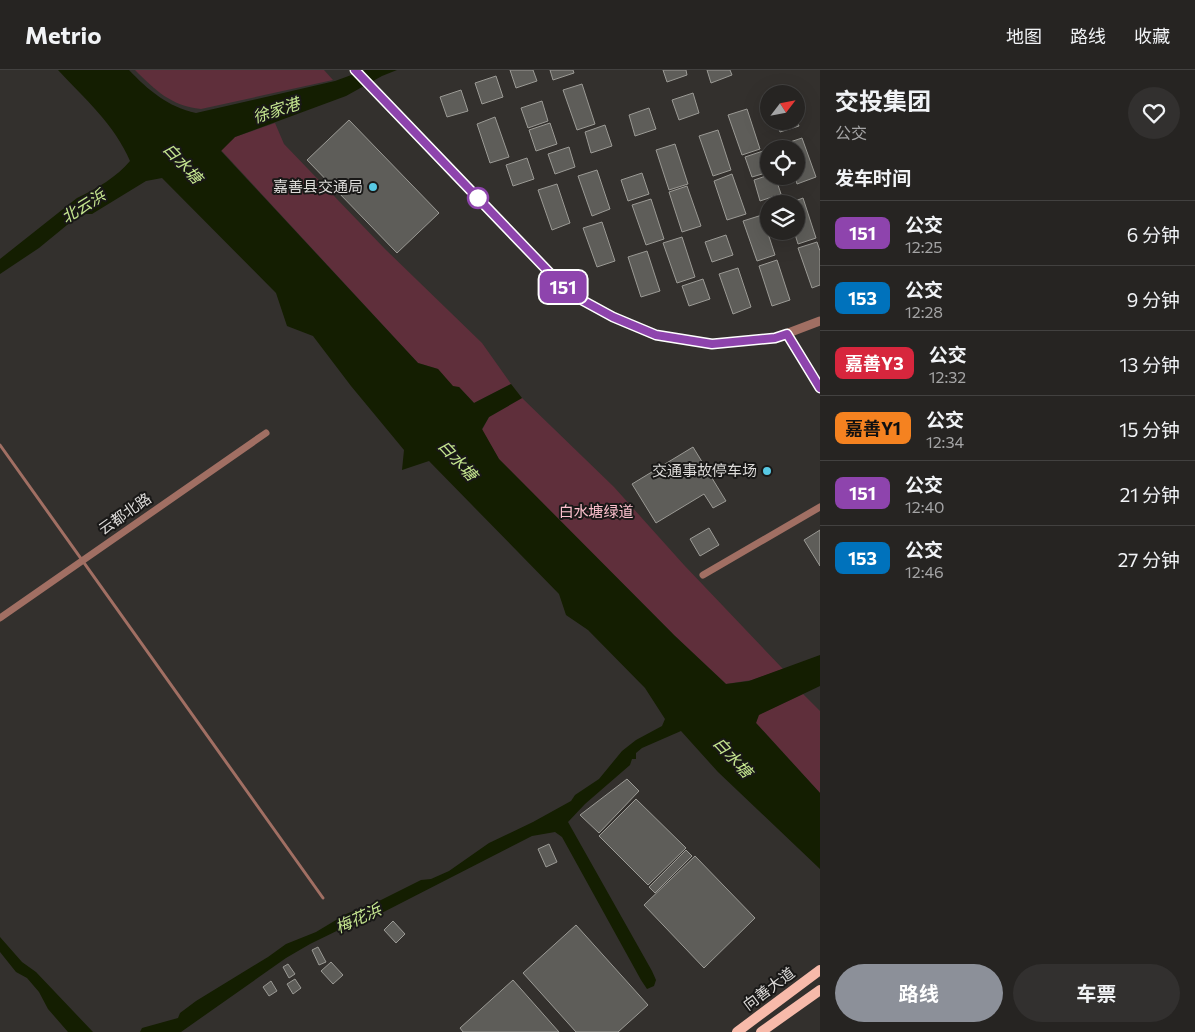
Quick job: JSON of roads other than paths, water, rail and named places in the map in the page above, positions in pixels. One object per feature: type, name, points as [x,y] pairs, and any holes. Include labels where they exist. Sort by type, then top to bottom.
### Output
[{"type":"main road","name":"向善大道","points":[[737,1032],[820,970]]},
{"type":"main road","name":"向善大道","points":[[761,1032],[820,990]]},
{"type":"street","points":[[355,70],[569,293],[613,317],[656,335],[712,344],[775,338],[820,321]]},
{"type":"street","points":[[787,334],[820,388]]},
{"type":"street","name":"云都北路","points":[[0,618],[266,433]]},
{"type":"street","points":[[703,575],[820,507]]},
{"type":"lane","points":[[0,445],[323,898]]},
{"type":"water","points":[[58,70],[129,70],[159,97],[176,107],[196,113],[335,81],[365,70],[397,70],[346,96],[235,137],[221,151],[418,363],[438,369],[453,386],[459,387],[474,403],[511,384],[522,398],[489,417],[482,429],[499,459],[675,636],[726,684],[749,681],[820,655],[820,686],[759,715],[756,723],[820,793],[820,869],[718,772],[681,731],[642,748],[636,753],[636,759],[632,759],[630,765],[585,804],[568,822],[652,971],[656,980],[654,986],[647,989],[641,980],[562,837],[555,832],[532,836],[368,920],[355,922],[310,944],[286,958],[181,1032],[140,1032],[142,1028],[178,1018],[180,1013],[196,1001],[286,944],[316,932],[346,914],[381,900],[421,880],[431,879],[449,871],[489,843],[571,801],[575,795],[599,779],[622,751],[636,740],[662,726],[665,719],[645,688],[588,630],[566,615],[559,594],[429,461],[402,470],[404,450],[313,336],[287,326],[276,293],[162,178],[146,181],[92,214],[85,214],[0,274],[0,259],[77,198],[99,187],[113,177],[130,161],[124,148],[107,124]]},
{"type":"water","points":[[0,937],[22,962],[36,972],[93,1032],[68,1032],[48,1009],[39,992],[27,978],[16,972],[0,952]]},
{"type":"place","name":"嘉善县交通局","points":[[373,187]]},
{"type":"place","name":"交通事故停车场","points":[[767,471]]},
{"type":"water label","name":"徐家港","points":[[276,110]]},
{"type":"water label","name":"白水塘","points":[[183,163]]},
{"type":"water label","name":"北云浜","points":[[83,206]]},
{"type":"water label","name":"白水塘","points":[[458,460]]},
{"type":"water label","name":"白水塘","points":[[733,757]]},
{"type":"water label","name":"梅花浜","points":[[358,918]]},
{"type":"park label","name":"白水塘绿道","points":[[596,512]]}]
